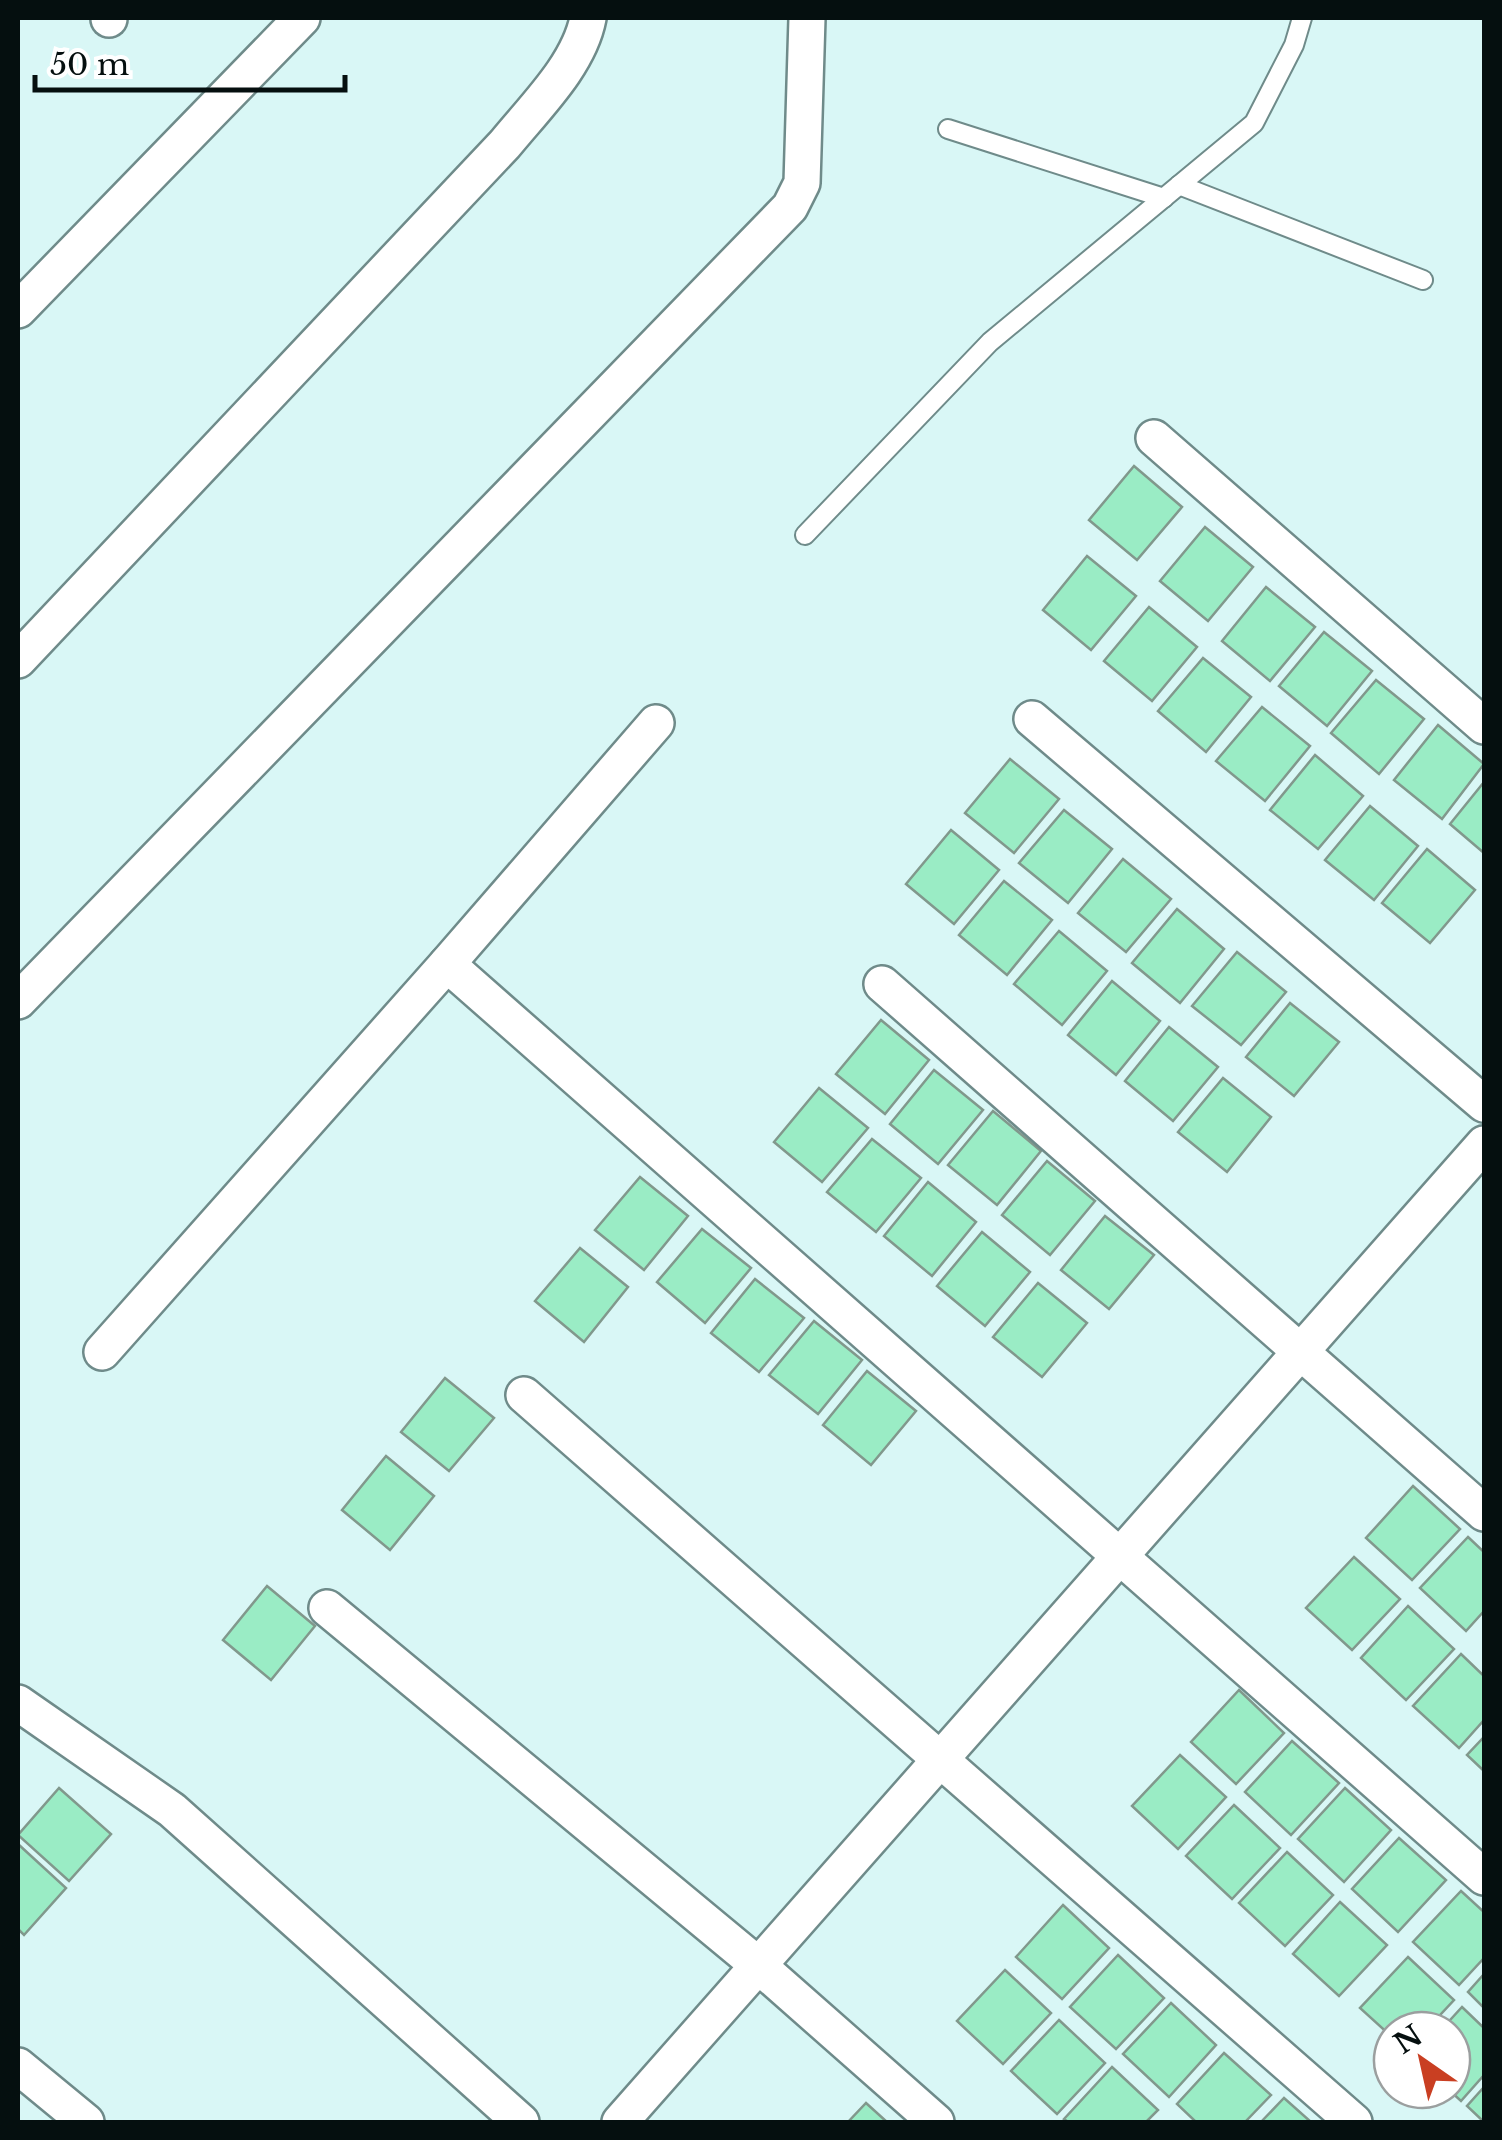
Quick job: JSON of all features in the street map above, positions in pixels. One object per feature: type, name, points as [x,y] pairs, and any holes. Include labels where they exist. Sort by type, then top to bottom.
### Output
[{"type":"street","points":[[18,310],[302,18]]},
{"type":"street","points":[[18,660],[506,144],[557,79],[585,33],[588,18]]},
{"type":"street","points":[[18,1002],[790,207],[802,183],[808,18]]},
{"type":"street","points":[[1154,438],[1484,726]]},
{"type":"street","points":[[1032,719],[1484,1104]]},
{"type":"street","points":[[102,1352],[448,964],[656,723]]},
{"type":"street","points":[[448,964],[1484,1877]]},
{"type":"street","points":[[882,984],[1484,1514]]},
{"type":"street","points":[[620,2122],[1484,1144]]},
{"type":"street","points":[[524,1395],[1354,2122]]},
{"type":"street","points":[[327,1608],[758,1964],[936,2122]]},
{"type":"street","points":[[19,1708],[172,1810],[521,2122]]},
{"type":"street","points":[[18,2066],[86,2122]]},
{"type":"lane","points":[[805,535],[990,342],[1254,122],[1294,45],[1302,18]]},
{"type":"lane","points":[[948,130],[1164,198]]},
{"type":"lane","points":[[1178,186],[1422,280]]},
{"type":"building","points":[[1134,466],[1182,507],[1137,560],[1089,520]]},
{"type":"building","points":[[1205,527],[1253,567],[1208,621],[1160,581]]},
{"type":"building","points":[[1087,556],[1136,596],[1091,650],[1043,610]]},
{"type":"building","points":[[1266,587],[1315,627],[1270,681],[1222,641]]},
{"type":"building","points":[[1149,607],[1197,647],[1152,701],[1104,661]]},
{"type":"building","points":[[1324,632],[1372,671],[1327,726],[1279,686]]},
{"type":"building","points":[[1203,658],[1251,697],[1206,752],[1158,711]]},
{"type":"building","points":[[1376,680],[1424,719],[1379,774],[1331,733]]},
{"type":"building","points":[[1262,707],[1310,746],[1265,801],[1216,761]]},
{"type":"building","points":[[1438,725],[1484,764],[1442,819],[1394,780]]},
{"type":"building","points":[[1315,755],[1363,796],[1318,849],[1270,810]]},
{"type":"building","points":[[1010,759],[1059,799],[1014,853],[965,813]]},
{"type":"building","points":[[1484,782],[1484,853],[1450,824]]},
{"type":"building","points":[[1370,806],[1418,846],[1374,900],[1325,860]]},
{"type":"building","points":[[1064,810],[1112,849],[1068,903],[1019,863]]},
{"type":"building","points":[[951,830],[999,870],[954,924],[906,884]]},
{"type":"building","points":[[1427,849],[1475,890],[1430,943],[1382,903]]},
{"type":"building","points":[[1123,859],[1171,899],[1126,952],[1078,913]]},
{"type":"building","points":[[1004,881],[1052,920],[1007,975],[959,935]]},
{"type":"building","points":[[1177,909],[1224,949],[1180,1003],[1132,963]]},
{"type":"building","points":[[1059,931],[1107,971],[1062,1025],[1014,984]]},
{"type":"building","points":[[1237,952],[1286,992],[1241,1045],[1192,1006]]},
{"type":"building","points":[[1112,981],[1160,1021],[1116,1075],[1068,1035]]},
{"type":"building","points":[[1290,1003],[1339,1042],[1294,1096],[1246,1057]]},
{"type":"building","points":[[881,1020],[929,1060],[885,1114],[836,1074]]},
{"type":"building","points":[[1169,1027],[1218,1067],[1173,1121],[1125,1081]]},
{"type":"building","points":[[934,1070],[983,1110],[938,1164],[890,1124]]},
{"type":"building","points":[[1223,1078],[1271,1117],[1227,1172],[1178,1132]]},
{"type":"building","points":[[819,1088],[868,1128],[822,1182],[774,1142]]},
{"type":"building","points":[[993,1111],[1041,1151],[997,1205],[948,1165]]},
{"type":"building","points":[[872,1139],[921,1178],[876,1232],[827,1192]]},
{"type":"building","points":[[1047,1161],[1095,1201],[1050,1255],[1002,1215]]},
{"type":"building","points":[[640,1177],[688,1216],[644,1270],[595,1230]]},
{"type":"building","points":[[928,1182],[976,1222],[932,1276],[884,1236]]},
{"type":"building","points":[[1105,1216],[1154,1255],[1109,1309],[1061,1270]]},
{"type":"building","points":[[702,1229],[751,1268],[705,1323],[657,1282]]},
{"type":"building","points":[[982,1232],[1030,1272],[985,1326],[937,1286]]},
{"type":"building","points":[[580,1248],[628,1287],[584,1342],[535,1301]]},
{"type":"building","points":[[755,1279],[804,1318],[759,1372],[711,1333]]},
{"type":"building","points":[[1038,1283],[1087,1323],[1042,1377],[993,1337]]},
{"type":"building","points":[[814,1321],[862,1360],[818,1414],[769,1375]]},
{"type":"building","points":[[867,1371],[916,1411],[871,1465],[823,1425]]},
{"type":"building","points":[[445,1378],[494,1418],[449,1471],[401,1432]]},
{"type":"building","points":[[386,1456],[434,1496],[390,1550],[342,1510]]},
{"type":"building","points":[[1413,1486],[1460,1529],[1412,1580],[1366,1538]]},
{"type":"building","points":[[1468,1537],[1484,1552],[1484,1611],[1466,1631],[1420,1588]]},
{"type":"building","points":[[1354,1557],[1400,1599],[1352,1650],[1306,1608]]},
{"type":"building","points":[[267,1586],[315,1626],[271,1680],[223,1640]]},
{"type":"building","points":[[1408,1606],[1454,1649],[1406,1700],[1361,1658]]},
{"type":"building","points":[[1461,1654],[1484,1676],[1484,1720],[1459,1748],[1413,1706]]},
{"type":"building","points":[[1239,1690],[1284,1733],[1236,1784],[1191,1742]]},
{"type":"building","points":[[1484,1737],[1484,1771],[1467,1755]]},
{"type":"building","points":[[1292,1741],[1339,1783],[1291,1835],[1245,1792]]},
{"type":"building","points":[[1180,1755],[1226,1797],[1178,1849],[1132,1806]]},
{"type":"building","points":[[59,1788],[111,1834],[69,1881],[18,1835]]},
{"type":"building","points":[[1345,1788],[1391,1830],[1344,1882],[1298,1839]]},
{"type":"building","points":[[1234,1805],[1280,1848],[1232,1899],[1186,1856]]},
{"type":"building","points":[[1399,1838],[1446,1880],[1398,1932],[1352,1889]]},
{"type":"building","points":[[18,1844],[66,1888],[24,1935],[18,1929]]},
{"type":"building","points":[[1287,1852],[1333,1895],[1285,1946],[1239,1903]]},
{"type":"building","points":[[1461,1891],[1484,1912],[1484,1958],[1459,1985],[1413,1942]]},
{"type":"building","points":[[1340,1902],[1387,1945],[1339,1996],[1293,1954]]},
{"type":"building","points":[[1063,1905],[1109,1948],[1062,1999],[1016,1957]]},
{"type":"building","points":[[1118,1955],[1164,1998],[1116,2049],[1070,2007]]},
{"type":"building","points":[[1408,1957],[1454,2000],[1445,2010],[1372,2010],[1372,2019],[1360,2008]]},
{"type":"building","points":[[1005,1970],[1051,2013],[1003,2064],[957,2021]]},
{"type":"building","points":[[1484,1974],[1484,2008],[1468,1992]]},
{"type":"building","points":[[1171,2003],[1216,2045],[1169,2097],[1123,2054]]},
{"type":"building","points":[[1472,2017],[1484,2028],[1484,2075],[1472,2089]]},
{"type":"building","points":[[1059,2020],[1105,2063],[1057,2114],[1011,2071]]},
{"type":"building","points":[[1224,2053],[1271,2095],[1245,2122],[1196,2122],[1177,2104]]},
{"type":"building","points":[[1112,2067],[1158,2110],[1146,2122],[1064,2119]]},
{"type":"building","points":[[1484,2087],[1484,2122],[1471,2110],[1472,2100]]},
{"type":"building","points":[[1284,2098],[1311,2122],[1261,2122]]},
{"type":"building","points":[[866,2103],[887,2122],[848,2122]]}]
